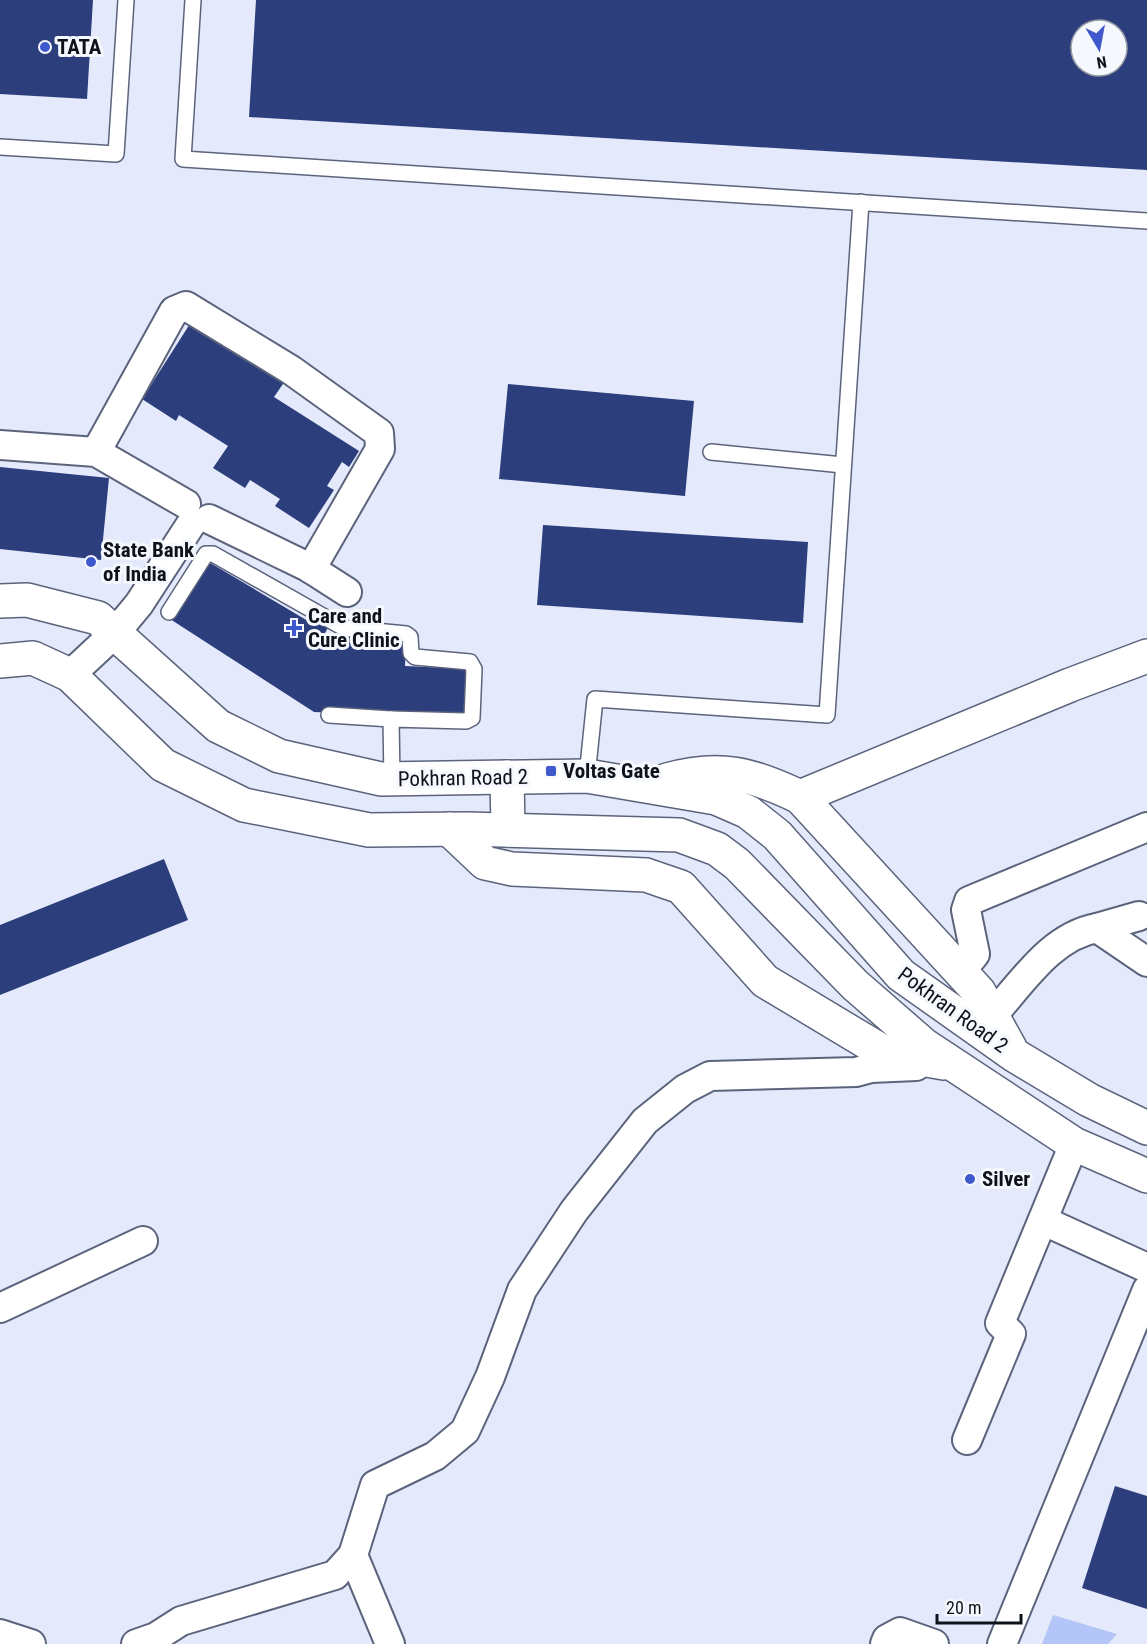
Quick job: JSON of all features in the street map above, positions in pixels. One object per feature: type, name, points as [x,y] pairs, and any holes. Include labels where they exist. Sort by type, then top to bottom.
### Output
[{"type":"main road","name":"Pokhran Road 2","points":[[0,601],[27,600],[98,618],[218,726],[279,756],[381,779],[587,776],[716,798],[748,812],[777,836],[901,975],[1014,1055],[1089,1100],[1147,1128]]},
{"type":"main road","points":[[811,808],[1070,684],[1147,656]]},
{"type":"main road","name":"Pokhran Road 2","points":[[0,660],[33,658],[69,675],[163,765],[244,805],[369,830],[449,829],[679,835],[717,849],[737,864],[855,985],[924,1045],[1074,1144],[1147,1176]]},
{"type":"main road","points":[[646,785],[681,776],[728,772],[762,778],[811,808],[935,947],[961,971],[979,992],[1014,1055]]},
{"type":"main road","points":[[507,777],[508,830]]},
{"type":"main road","points":[[449,829],[485,862],[512,868],[646,875],[681,887],[765,981],[794,1000],[885,1053],[954,1065]]},
{"type":"street","points":[[96,452],[174,311],[186,306],[291,370],[379,433],[380,449],[311,569]]},
{"type":"street","points":[[0,445],[96,452],[195,516],[311,569],[348,592]]},
{"type":"street","points":[[69,675],[115,633],[139,604],[195,516]]},
{"type":"street","points":[[961,971],[975,954],[966,910],[969,901],[1147,826]]},
{"type":"street","points":[[992,1016],[1058,943],[1080,931],[1139,916]]},
{"type":"street","points":[[1097,928],[1147,962]]},
{"type":"street","points":[[136,1644],[156,1637],[181,1621],[335,1575],[353,1555],[375,1485],[435,1456],[465,1431],[490,1377],[522,1290],[574,1211],[645,1121],[685,1089],[710,1076],[856,1072],[871,1068],[954,1065]]},
{"type":"street","points":[[967,1440],[1011,1334],[1000,1323],[1074,1144]]},
{"type":"street","points":[[1044,1221],[1147,1268]]},
{"type":"street","points":[[0,1308],[143,1241]]},
{"type":"street","points":[[1002,1644],[1147,1290]]},
{"type":"street","points":[[353,1555],[390,1644]]},
{"type":"street","points":[[885,1644],[887,1639],[900,1632],[934,1644]]},
{"type":"street","points":[[0,1634],[31,1644]]},
{"type":"lane","points":[[0,147],[116,154],[126,0]]},
{"type":"lane","points":[[193,0],[183,159],[1147,221]]},
{"type":"lane","points":[[587,776],[595,699],[827,715],[861,202]]},
{"type":"lane","points":[[711,452],[843,465]]},
{"type":"lane","points":[[169,612],[206,554],[213,554],[345,628],[406,634],[410,637],[411,653],[415,657],[470,662],[474,669],[472,718],[466,721],[329,715]]},
{"type":"lane","points":[[391,719],[392,779]]},
{"type":"shaded area","points":[[1053,1615],[1117,1634],[1108,1644],[1042,1644]]},
{"type":"building","name":"TATA","points":[[0,0],[93,0],[87,99],[0,94]]},
{"type":"building","points":[[256,0],[1147,0],[1147,170],[249,117]]},
{"type":"building","points":[[193,319],[287,378],[274,397],[359,451],[349,467],[342,462],[327,486],[334,490],[309,528],[275,506],[280,499],[250,480],[245,488],[213,468],[228,446],[179,415],[176,421],[142,399]]},
{"type":"building","points":[[508,384],[694,401],[685,496],[499,479]]},
{"type":"building","points":[[0,467],[109,478],[101,560],[0,549]]},
{"type":"building","points":[[543,525],[808,542],[803,623],[537,605]]},
{"type":"building","points":[[207,561],[308,621],[312,613],[329,626],[325,633],[406,636],[405,666],[470,669],[468,718],[314,712],[170,619]]},
{"type":"building","points":[[164,859],[188,920],[0,995],[0,925]]},
{"type":"building","points":[[1115,1486],[1147,1496],[1147,1609],[1082,1588]]},
{"type":"place","name":"TATA","points":[[45,47]]},
{"type":"place","name":"State Bank of India","points":[[91,562]]},
{"type":"place","name":"Care and Cure Clinic","points":[[294,628]]},
{"type":"place","name":"Voltas Gate","points":[[551,771]]},
{"type":"place","name":"Silver","points":[[970,1179]]}]
